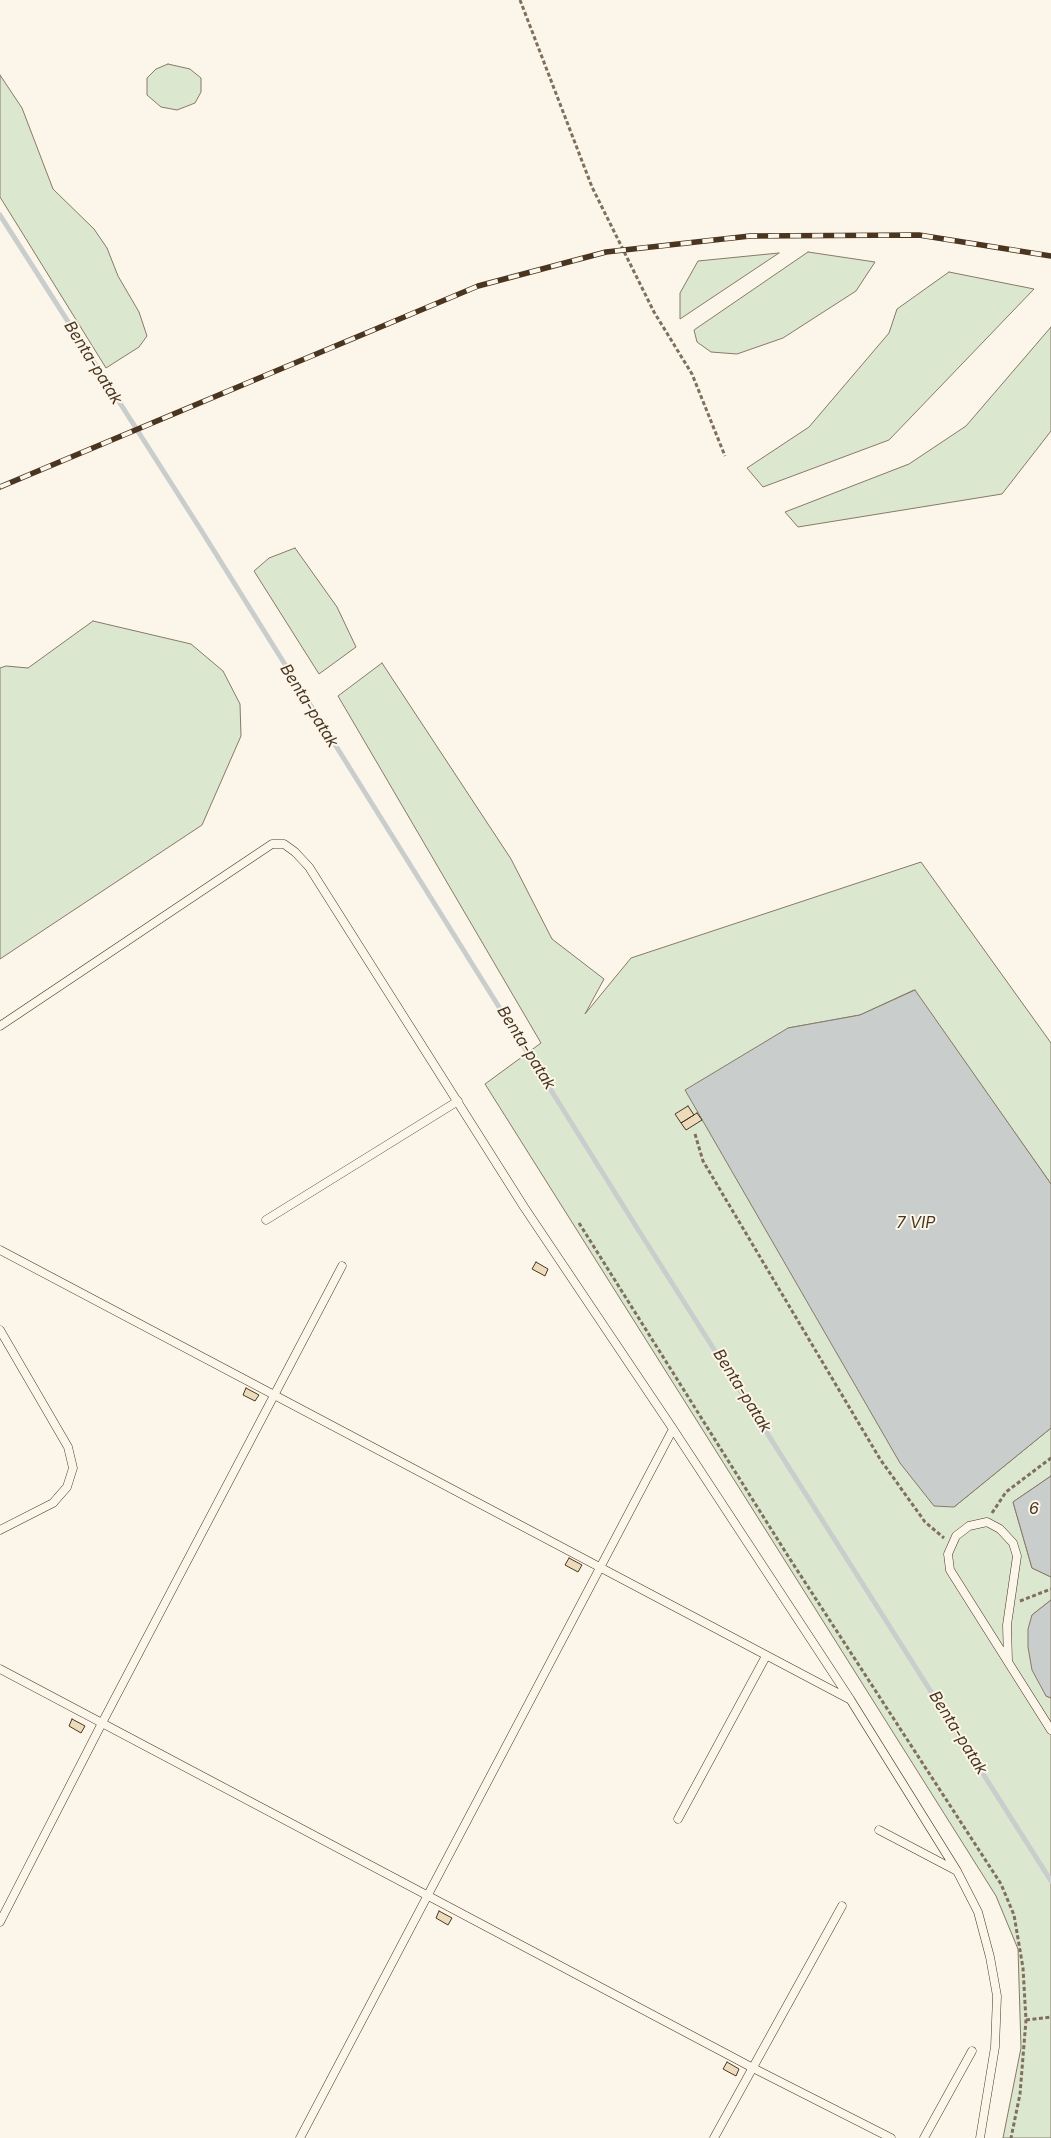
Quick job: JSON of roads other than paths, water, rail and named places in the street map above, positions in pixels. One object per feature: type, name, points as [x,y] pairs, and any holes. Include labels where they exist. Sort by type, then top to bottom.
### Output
[{"type":"lane","points":[[0,1026],[272,844],[284,844],[296,852],[309,867],[550,1247],[673,1429],[850,1699],[957,1871],[978,1912],[990,1957],[997,1996],[995,2047],[980,2138]]},
{"type":"lane","points":[[266,1220],[458,1101]]},
{"type":"lane","points":[[0,1250],[850,1699]]},
{"type":"lane","points":[[0,1922],[102,1723],[276,1396],[342,1266]]},
{"type":"lane","points":[[0,1330],[68,1447],[73,1468],[67,1487],[53,1502],[0,1530]]},
{"type":"lane","points":[[300,2138],[673,1429]]},
{"type":"lane","points":[[1008,1661],[1007,1625],[1017,1556],[1013,1543],[1000,1529],[987,1522],[969,1526],[956,1536],[948,1554],[950,1570],[1051,1730]]},
{"type":"lane","points":[[678,1819],[766,1656]]},
{"type":"lane","points":[[0,1669],[752,2068],[890,2138]]},
{"type":"lane","points":[[879,1830],[957,1871]]},
{"type":"lane","points":[[714,2138],[842,1906]]},
{"type":"lane","points":[[924,2138],[972,2051]]},
{"type":"water","name":"7 VIP","points":[[915,990],[1051,1184],[1051,1428],[954,1507],[934,1506],[900,1463],[685,1090],[788,1028],[860,1015]]},
{"type":"water","name":"6","points":[[1051,1476],[1051,1577],[1032,1568],[1013,1502]]},
{"type":"water","points":[[1051,1600],[1051,1698],[1046,1696],[1032,1670],[1028,1647],[1028,1629],[1032,1615]]},
{"type":"waterway","name":"Benta-patak","points":[[0,215],[201,530],[639,1231],[1051,1881]]},
{"type":"railway","points":[[0,487],[478,286],[606,252],[750,236],[919,235],[1051,256]]}]
